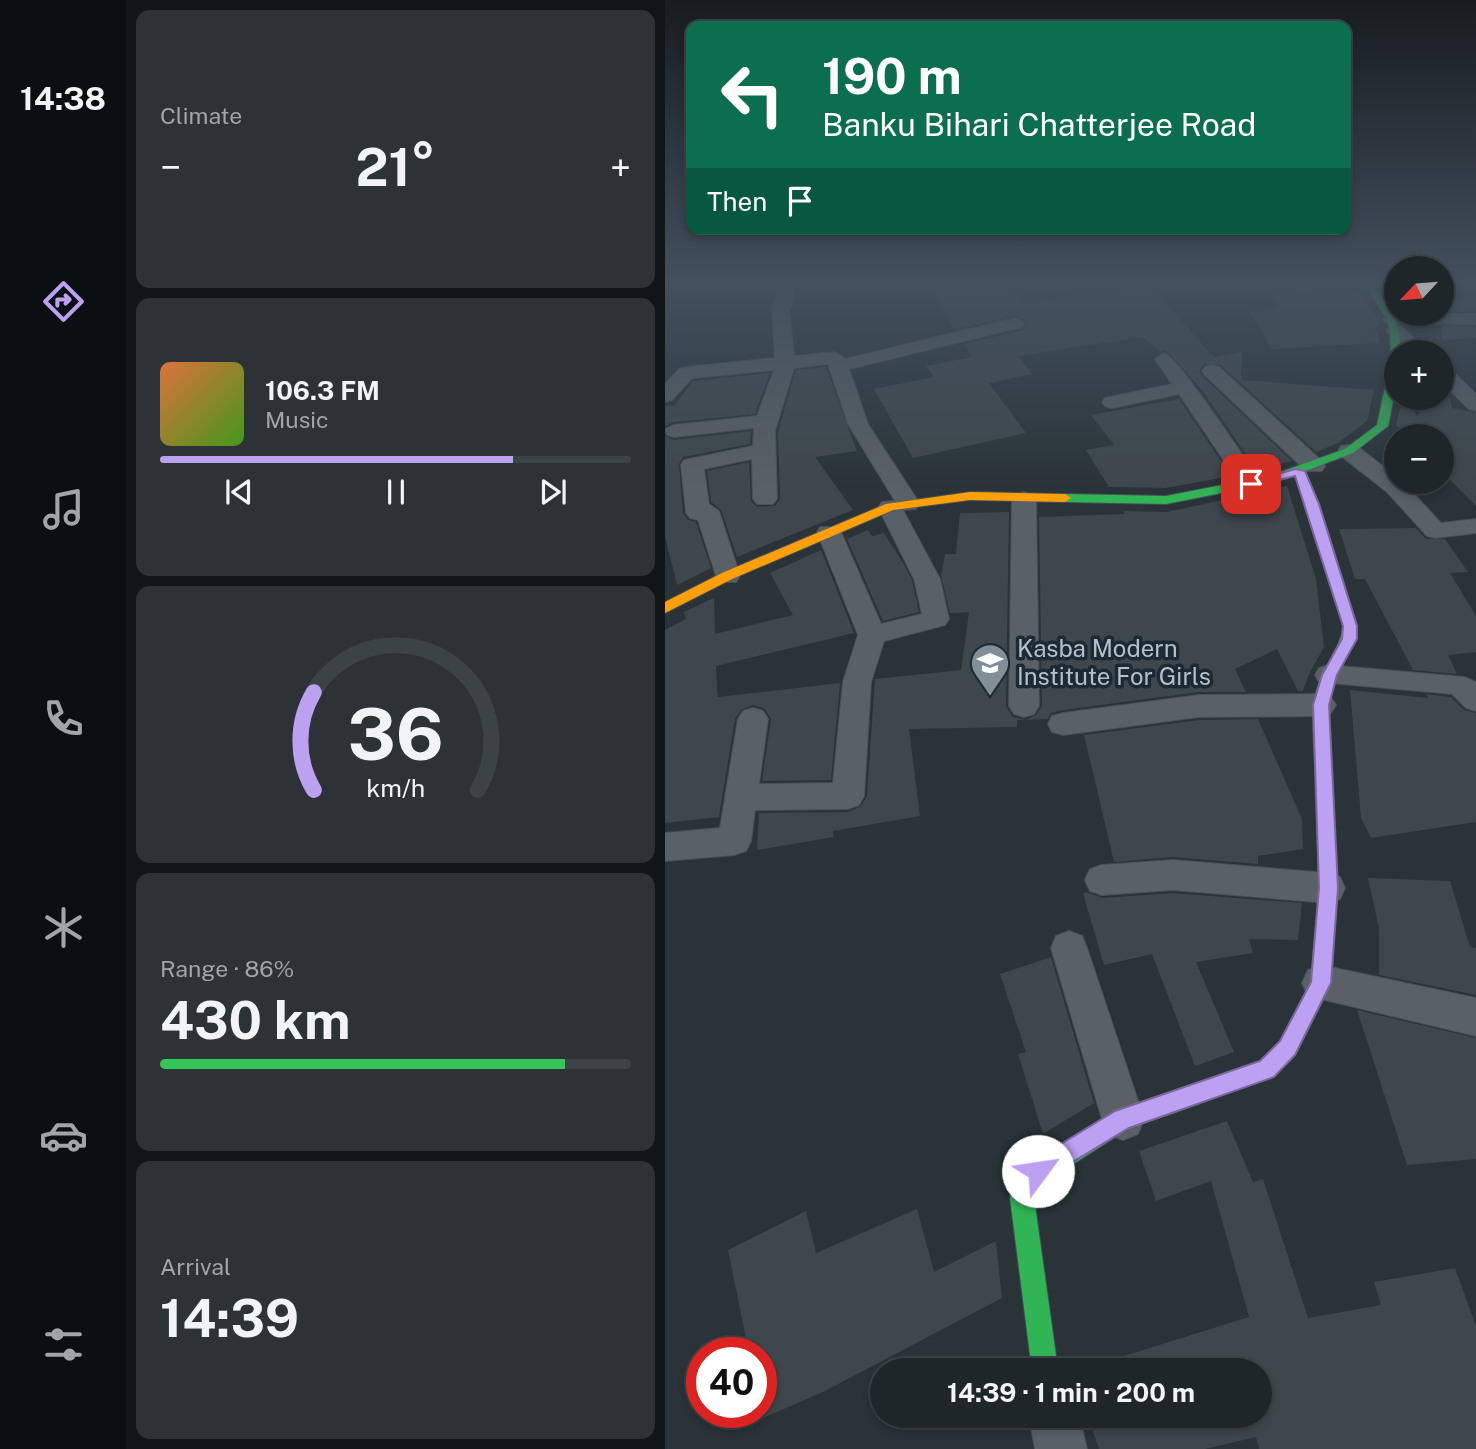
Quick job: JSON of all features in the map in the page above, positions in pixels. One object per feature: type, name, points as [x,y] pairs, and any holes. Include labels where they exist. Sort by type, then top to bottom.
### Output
[{"type":"main road","points":[[665,608],[727,576],[829,532],[899,506],[970,496],[1158,500],[1251,484],[1307,469],[1349,451],[1378,432],[1386,416],[1395,353]]},
{"type":"main road","points":[[1043,1358],[1022,1198],[1025,1182],[1123,1119],[1267,1069],[1288,1048],[1321,983],[1328,888],[1321,705],[1329,675],[1350,639],[1350,626],[1313,504],[1307,469]]},
{"type":"street","points":[[765,499],[766,421],[778,395],[784,353]]},
{"type":"street","points":[[838,366],[893,353]]},
{"type":"street","points":[[665,396],[686,373],[835,358],[858,424],[899,506],[927,579],[936,619],[872,635]]},
{"type":"street","points":[[1164,359],[1251,484]]},
{"type":"street","points":[[1212,371],[1307,469]]},
{"type":"street","points":[[1454,384],[1476,405]]},
{"type":"street","points":[[1112,402],[1186,387]]},
{"type":"street","points":[[674,431],[766,421]]},
{"type":"street","points":[[727,576],[707,511],[698,513],[692,465],[764,450]]},
{"type":"street","points":[[1349,451],[1395,487],[1435,530],[1476,526]]},
{"type":"street","points":[[1024,499],[1024,706]]},
{"type":"street","points":[[742,797],[848,796],[857,682],[872,635],[829,532]]},
{"type":"street","points":[[1329,675],[1454,684],[1465,688],[1476,699]]},
{"type":"street","points":[[1063,723],[1179,708],[1321,705]]},
{"type":"street","points":[[665,847],[734,841],[753,719]]},
{"type":"street","points":[[1102,880],[1173,875],[1328,888]]},
{"type":"street","points":[[1069,948],[1123,1119]]},
{"type":"street","points":[[1321,983],[1476,1017]]},
{"type":"street","points":[[1057,1428],[1061,1449]]},
{"type":"building","points":[[969,353],[1040,353],[1018,356],[1032,374],[989,383],[1026,433],[913,458],[874,389],[934,377],[926,366],[972,357]]},
{"type":"building","points":[[1167,353],[1210,353],[1214,357],[1242,353],[1241,380],[1374,390],[1367,421],[1338,443],[1316,452],[1221,365],[1204,364],[1199,371],[1203,377],[1292,461],[1256,470],[1205,394]]},
{"type":"building","points":[[826,367],[857,451],[815,457],[853,510],[737,557],[721,510],[711,502],[707,471],[749,462],[751,501],[757,507],[775,506],[780,499],[778,431],[796,370]]},
{"type":"building","points":[[770,373],[755,414],[674,422],[665,426],[665,406],[674,406],[693,381]]},
{"type":"building","points":[[1179,399],[1231,476],[1166,488],[1109,487],[1086,450],[1114,445],[1091,415]]},
{"type":"building","points":[[1454,408],[1476,413],[1476,506],[1454,484],[1454,424],[1396,424],[1400,410],[1414,410],[1417,417],[1421,410]]},
{"type":"building","points":[[751,431],[750,444],[683,457],[679,464],[683,513],[688,520],[696,522],[711,568],[677,585],[665,536],[665,436],[674,440]]},
{"type":"building","points":[[1287,486],[1316,579],[1324,647],[1303,691],[1298,691],[1277,649],[1235,669],[1246,692],[1199,692],[1063,710],[1051,713],[1048,719],[1026,720],[1036,715],[1042,706],[1039,517],[1125,514],[1123,511],[1167,512]]},
{"type":"building","points":[[1009,512],[1006,706],[1013,717],[1024,720],[1017,720],[1017,727],[909,729],[920,816],[833,831],[834,837],[757,850],[759,813],[848,812],[861,806],[867,796],[875,679],[961,670],[969,612],[950,613],[941,576],[945,554],[956,554],[960,513]]},
{"type":"building","points":[[1416,528],[1426,539],[1445,539],[1468,572],[1450,573],[1476,616],[1476,652],[1448,655],[1457,674],[1413,670],[1365,579],[1355,579],[1339,529]]},
{"type":"building","points":[[868,530],[872,536],[884,533],[903,563],[912,580],[919,612],[883,621],[847,539]]},
{"type":"building","points":[[821,550],[854,633],[716,666],[717,690],[718,697],[840,683],[831,780],[762,781],[771,719],[764,708],[752,705],[741,710],[735,719],[719,817],[665,823],[665,630],[686,619],[684,612],[714,598],[715,634],[793,615],[770,573]]},
{"type":"building","points":[[1350,690],[1428,698],[1426,694],[1451,697],[1464,710],[1476,713],[1476,822],[1371,838],[1361,818]]},
{"type":"building","points":[[1258,719],[1302,819],[1303,849],[1258,856],[1258,864],[1173,857],[1114,862],[1084,735],[1199,720]]},
{"type":"building","points":[[1368,878],[1450,881],[1470,947],[1476,948],[1476,995],[1379,975],[1379,929]]},
{"type":"building","points":[[1083,893],[1102,898],[1173,893],[1302,903],[1298,940],[1249,939],[1253,953],[1196,962],[1234,1052],[1195,1066],[1152,954],[1104,965]]},
{"type":"building","points":[[1051,957],[1094,1103],[1043,1134],[1018,1054],[1026,1052],[1000,974]]},
{"type":"building","points":[[1357,1010],[1476,1038],[1476,1159],[1407,1165]]},
{"type":"building","points":[[1227,1121],[1253,1182],[1263,1179],[1308,1318],[1381,1305],[1374,1282],[1455,1268],[1476,1326],[1476,1449],[1259,1449],[1256,1437],[1205,1449],[1099,1449],[1092,1428],[1272,1428],[1272,1358],[1117,1358],[1249,1317],[1211,1181],[1156,1201],[1139,1151]]},
{"type":"building","points":[[917,1209],[934,1272],[996,1241],[1002,1298],[888,1358],[870,1358],[870,1367],[777,1412],[777,1337],[746,1337],[728,1250],[806,1211],[816,1253]]},
{"type":"traffic: fast","points":[[1065,498],[1166,500],[1272,479],[1349,451],[1382,426],[1396,353]]},
{"type":"traffic: fast","points":[[1299,471],[1313,504],[1350,626],[1345,646],[1325,688],[1321,727],[1324,779]]},
{"type":"traffic: fast","points":[[1043,1358],[1022,1198],[1025,1182],[1123,1119],[1170,1103]]},
{"type":"traffic: slow","points":[[665,608],[727,576],[890,507],[970,496],[1065,498]]},
{"type":"traffic: jam","points":[[1170,1103],[1267,1069],[1288,1048],[1321,983],[1328,888],[1324,779]]},
{"type":"place","name":"Kasba Modern Institute For Girls","points":[[990,697]]},
{"type":"route","points":[[1038,1171],[1123,1119],[1267,1069],[1277,1062],[1288,1048],[1321,983],[1328,888],[1322,792],[1321,705],[1329,675],[1350,639],[1350,626],[1313,504],[1299,471],[1251,484]]}]
